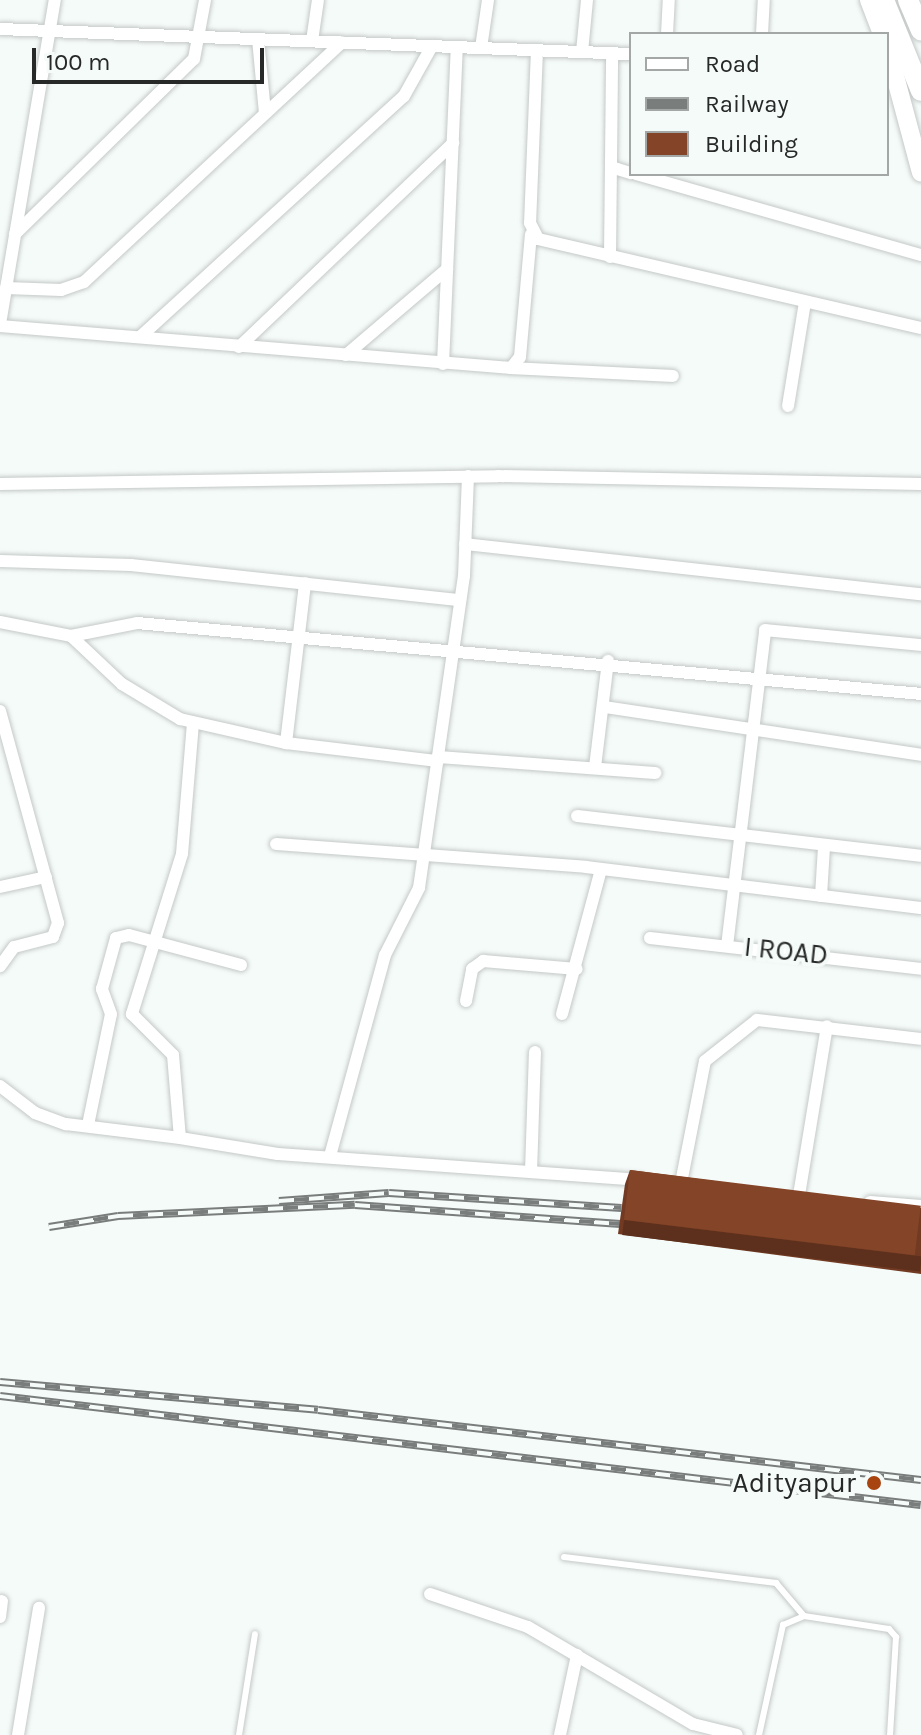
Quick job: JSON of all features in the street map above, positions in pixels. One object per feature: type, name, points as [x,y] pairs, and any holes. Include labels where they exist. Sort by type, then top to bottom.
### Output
[{"type":"main road","points":[[884,0],[901,59],[921,91]]},
{"type":"main road","points":[[908,0],[921,30]]},
{"type":"street","points":[[55,0],[0,325],[443,364],[673,376]]},
{"type":"street","points":[[15,234],[172,85],[194,59],[205,0]]},
{"type":"street","points":[[312,41],[318,0]]},
{"type":"street","points":[[481,48],[488,0]]},
{"type":"street","points":[[582,52],[587,0]]},
{"type":"street","points":[[667,32],[669,0]]},
{"type":"street","points":[[762,32],[764,0]]},
{"type":"street","points":[[869,0],[881,32]]},
{"type":"street","points":[[0,29],[629,54]]},
{"type":"street","points":[[258,39],[265,113]]},
{"type":"street","points":[[6,288],[61,290],[84,282],[342,42]]},
{"type":"street","points":[[140,337],[404,96],[432,46]]},
{"type":"street","points":[[443,364],[457,47]]},
{"type":"street","points":[[511,368],[520,357],[531,234],[537,50]]},
{"type":"street","points":[[610,257],[612,53]]},
{"type":"street","points":[[901,59],[921,173]]},
{"type":"street","points":[[239,347],[453,143]]},
{"type":"street","points":[[611,167],[629,172]]},
{"type":"street","points":[[644,176],[921,255]]},
{"type":"street","points":[[531,234],[610,257],[921,328]]},
{"type":"street","points":[[346,355],[447,269]]},
{"type":"street","points":[[788,406],[805,302]]},
{"type":"street","points":[[0,484],[468,476],[921,484]]},
{"type":"street","points":[[330,1156],[385,955],[416,898],[424,859],[460,600],[468,476]]},
{"type":"street","points":[[465,544],[921,594]]},
{"type":"street","points":[[0,561],[305,583],[460,600]]},
{"type":"street","points":[[286,743],[305,583]]},
{"type":"street","points":[[0,622],[71,636],[137,623],[608,661],[921,694]]},
{"type":"street","points":[[727,946],[756,726],[758,675],[770,627],[921,645]]},
{"type":"street","points":[[71,636],[122,684],[193,723],[286,743],[438,759],[655,773]]},
{"type":"street","points":[[595,767],[605,707],[608,661]]},
{"type":"street","points":[[605,707],[756,726],[921,755]]},
{"type":"street","points":[[0,711],[58,930],[14,947],[0,966]]},
{"type":"street","points":[[180,1138],[173,1055],[132,1019],[184,840],[193,723]]},
{"type":"street","points":[[577,816],[921,856]]},
{"type":"street","points":[[276,844],[424,859],[601,869],[921,908]]},
{"type":"street","points":[[821,896],[824,847]]},
{"type":"street","points":[[562,1014],[577,969],[601,869]]},
{"type":"street","points":[[0,887],[46,877]]},
{"type":"street","points":[[88,1125],[111,1014],[102,989],[116,938],[154,942],[241,965]]},
{"type":"street","name":"I ROAD","points":[[650,938],[921,969]]},
{"type":"street","points":[[466,1001],[472,969],[483,961],[577,969]]},
{"type":"street","points":[[681,1183],[705,1061],[764,1018],[921,1039]]},
{"type":"street","points":[[799,1195],[827,1026]]},
{"type":"street","points":[[531,1172],[535,1052]]},
{"type":"street","points":[[0,1086],[35,1113],[88,1125],[330,1156],[695,1185]]},
{"type":"street","points":[[784,1193],[814,1196]]},
{"type":"street","points":[[858,1200],[921,1206]]},
{"type":"street","points":[[430,1594],[528,1627],[692,1729],[737,1735]]},
{"type":"street","points":[[0,1617],[2,1601]]},
{"type":"street","points":[[18,1735],[39,1608]]},
{"type":"street","points":[[560,1735],[577,1655]]},
{"type":"lane","points":[[564,1557],[776,1583],[804,1616]]},
{"type":"lane","points":[[759,1735],[783,1625],[804,1616],[889,1629],[896,1637],[890,1735]]},
{"type":"lane","points":[[239,1735],[255,1634]]},
{"type":"building","points":[[630,1170],[921,1206],[915,1255],[624,1220]]},
{"type":"railway","points":[[279,1201],[389,1193],[622,1208]]},
{"type":"railway","points":[[49,1227],[118,1216],[355,1205],[620,1224]]},
{"type":"railway","points":[[0,1382],[318,1410],[921,1480]]},
{"type":"railway","points":[[0,1396],[921,1505]]},
{"type":"place","name":"Adityapur","points":[[874,1483]]}]
